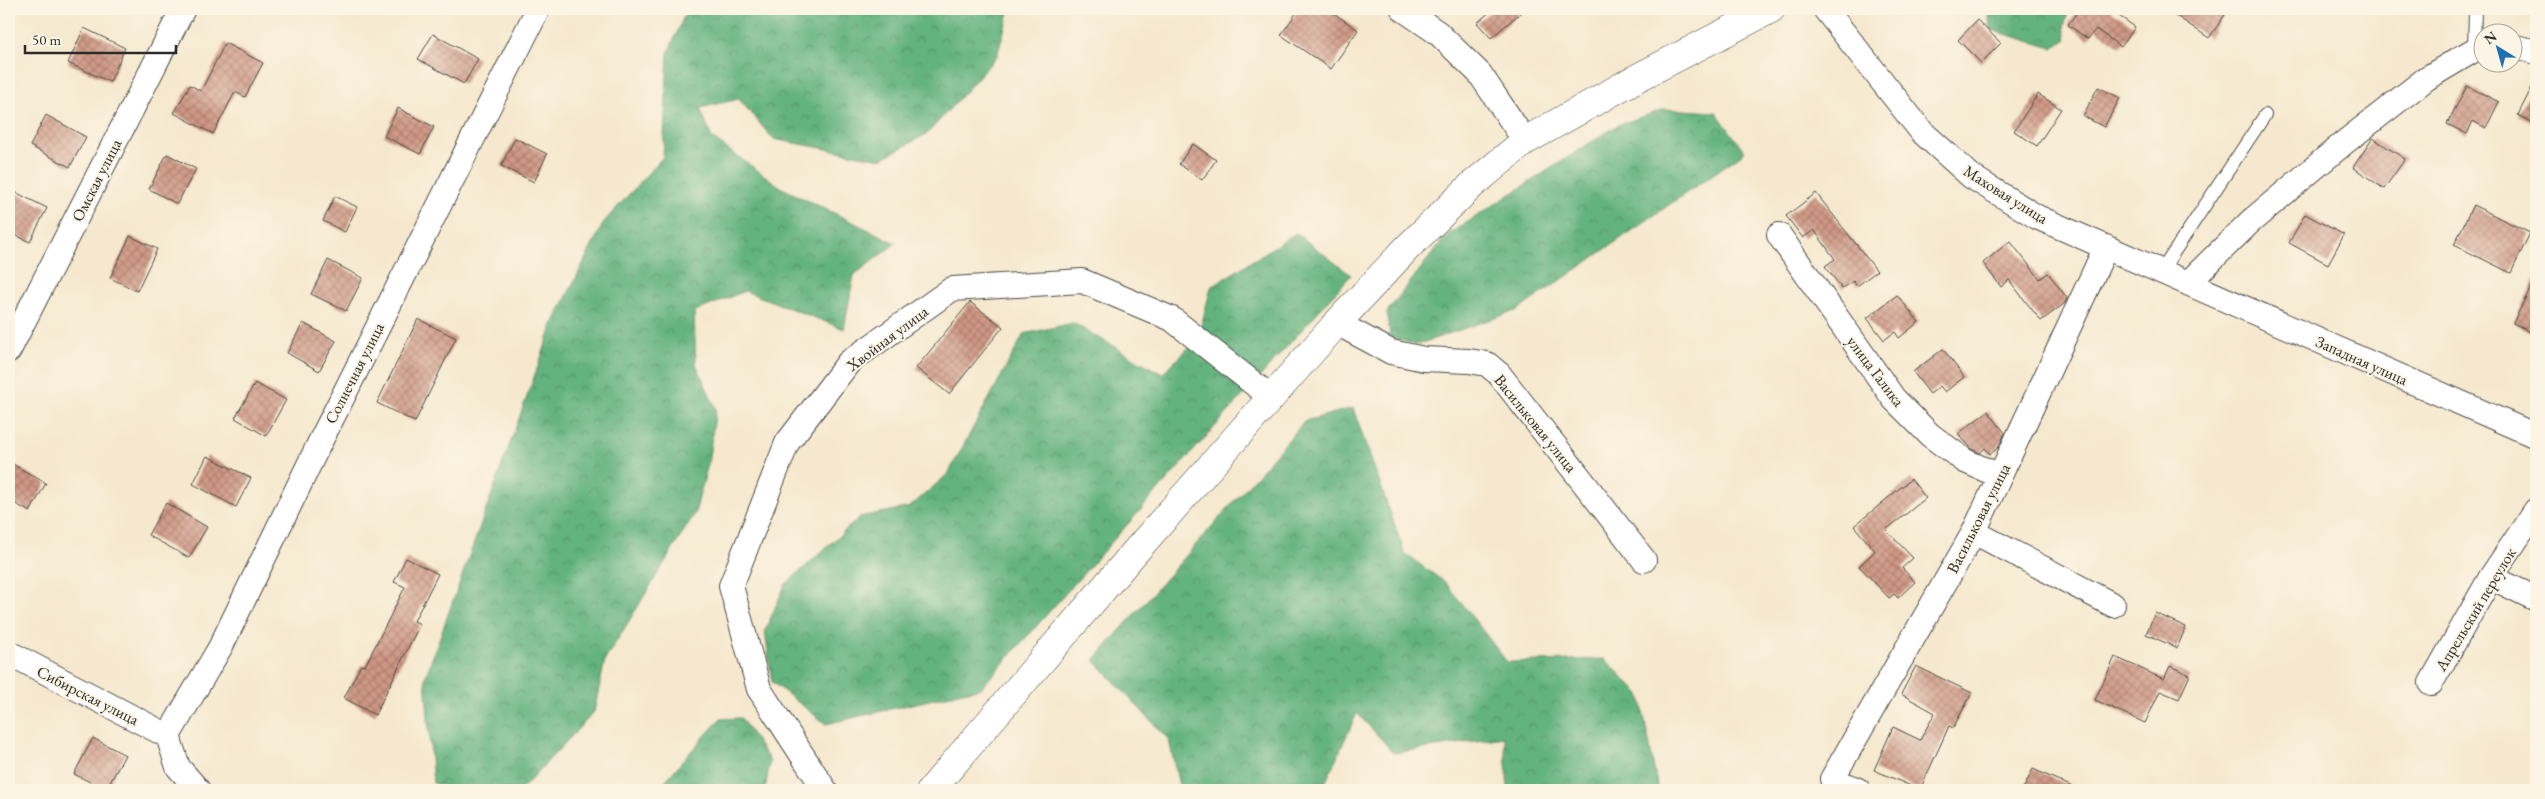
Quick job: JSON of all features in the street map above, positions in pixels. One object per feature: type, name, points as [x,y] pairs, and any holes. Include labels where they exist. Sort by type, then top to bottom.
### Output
[{"type":"street","name":"Омская улица","points":[[9,350],[183,9]]},
{"type":"street","name":"Солнечная улица","points":[[168,736],[221,646],[324,433],[538,9]]},
{"type":"street","points":[[1403,9],[1438,33],[1480,74],[1525,141]]},
{"type":"street","points":[[931,790],[1134,553],[1336,323],[1408,246],[1472,185],[1525,141],[1635,79],[1771,9]]},
{"type":"street","name":"Маховая улица","points":[[1825,9],[1922,132],[1972,177],[2038,217],[2106,247]]},
{"type":"street","points":[[2522,48],[2536,52]]},
{"type":"street","points":[[2188,283],[2250,222],[2345,142],[2427,78],[2472,53]]},
{"type":"street","name":"улица Галика","points":[[1779,235],[1894,399],[1930,435],[1964,461],[2000,476]]},
{"type":"street","name":"Западная улица","points":[[2106,247],[2536,436]]},
{"type":"street","name":"Васильковая улица","points":[[1858,790],[1832,779],[1974,532],[2106,247]]},
{"type":"street","name":"Хвойная улица","points":[[825,790],[759,689],[731,586],[787,443],[849,362],[952,289],[1082,281],[1172,319],[1272,398]]},
{"type":"street","name":"Васильковая улица","points":[[1336,323],[1390,352],[1424,360],[1469,361],[1487,364],[1499,374],[1644,560]]},
{"type":"street","name":"Апрельский переулок","points":[[2431,684],[2491,578],[2536,510]]},
{"type":"street","points":[[1974,532],[2114,605]]},
{"type":"street","points":[[2491,578],[2536,599]]},
{"type":"street","name":"Сибирская улица","points":[[9,653],[168,736]]},
{"type":"street","points":[[168,736],[178,767],[198,790]]},
{"type":"lane","points":[[2475,9],[2476,22]]},
{"type":"lane","points":[[2162,270],[2266,115]]},
{"type":"green space","points":[[687,9],[1010,9],[997,56],[928,133],[881,159],[773,139],[739,99],[700,108],[712,138],[782,188],[896,243],[854,275],[844,329],[745,291],[694,312],[696,364],[716,409],[708,464],[695,513],[605,660],[594,712],[522,789],[458,790],[433,783],[425,678],[554,322],[604,222],[663,157],[668,53]]},
{"type":"green space","points":[[1986,9],[2069,9],[2064,27],[2067,39],[2052,48],[1992,30]]},
{"type":"green space","points":[[1665,109],[1716,112],[1745,152],[1518,310],[1416,345],[1390,337],[1387,312],[1446,236],[1618,125]]},
{"type":"green space","points":[[1296,233],[1351,275],[981,688],[826,724],[772,682],[765,631],[785,585],[860,517],[910,507],[948,474],[1024,334],[1073,323],[1162,374],[1198,338],[1211,287]]},
{"type":"green space","points":[[1353,408],[1405,554],[1446,583],[1507,662],[1605,659],[1640,694],[1658,790],[1508,790],[1504,737],[1394,753],[1357,713],[1322,790],[1180,790],[1169,740],[1094,660],[1305,421]]},
{"type":"green space","points":[[741,718],[770,761],[765,790],[657,790],[720,719]]},
{"type":"building","points":[[1299,9],[1328,9],[1358,30],[1331,69],[1281,35]]},
{"type":"building","points":[[1493,9],[1525,9],[1491,38],[1477,23]]},
{"type":"building","points":[[2079,9],[2109,9],[2135,27],[2121,47],[2096,29],[2088,39],[2068,25]]},
{"type":"building","points":[[2166,9],[2229,9],[2209,38]]},
{"type":"building","points":[[1977,20],[2001,43],[1981,63],[1958,40]]},
{"type":"building","points":[[84,28],[125,48],[110,82],[68,63]]},
{"type":"building","points":[[433,34],[478,59],[464,84],[418,59]]},
{"type":"building","points":[[225,43],[263,63],[245,97],[235,92],[213,134],[174,113],[190,85],[201,91]]},
{"type":"building","points":[[2536,79],[2536,124],[2518,115]]},
{"type":"building","points":[[2467,86],[2499,102],[2486,128],[2473,121],[2467,134],[2447,124]]},
{"type":"building","points":[[2098,87],[2120,98],[2104,127],[2083,116]]},
{"type":"building","points":[[2038,94],[2061,109],[2037,146],[2014,131]]},
{"type":"building","points":[[398,108],[434,127],[420,154],[384,136]]},
{"type":"building","points":[[46,115],[86,137],[70,167],[30,146]]},
{"type":"building","points":[[515,138],[547,154],[534,182],[501,166]]},
{"type":"building","points":[[2373,138],[2405,159],[2384,189],[2353,167]]},
{"type":"building","points":[[1193,144],[1216,160],[1202,180],[1179,164]]},
{"type":"building","points":[[167,154],[196,169],[177,204],[149,189]]},
{"type":"building","points":[[9,189],[47,208],[30,242],[9,232]]},
{"type":"building","points":[[1816,193],[1877,271],[1857,286],[1853,281],[1842,289],[1825,266],[1835,259],[1814,230],[1803,238],[1786,216]]},
{"type":"building","points":[[335,196],[357,207],[345,232],[323,221]]},
{"type":"building","points":[[2473,205],[2530,233],[2511,273],[2454,245]]},
{"type":"building","points":[[2305,214],[2344,235],[2328,264],[2289,243]]},
{"type":"building","points":[[130,236],[157,249],[137,291],[110,278]]},
{"type":"building","points":[[2010,241],[2040,279],[2048,273],[2067,298],[2065,303],[2041,321],[2009,280],[2001,287],[1983,263]]},
{"type":"building","points":[[328,260],[363,278],[346,311],[311,294]]},
{"type":"building","points":[[2536,277],[2536,335],[2513,323]]},
{"type":"building","points":[[1897,295],[1919,322],[1899,338],[1895,332],[1884,340],[1867,318]]},
{"type":"building","points":[[970,302],[1003,327],[949,394],[916,368]]},
{"type":"building","points":[[418,319],[456,338],[415,422],[377,403]]},
{"type":"building","points":[[303,323],[336,341],[319,371],[287,353]]},
{"type":"building","points":[[1943,349],[1964,377],[1945,392],[1940,386],[1930,394],[1913,372]]},
{"type":"building","points":[[255,383],[286,400],[266,436],[235,418]]},
{"type":"building","points":[[1988,411],[2005,433],[1998,448],[1990,454],[1985,448],[1980,453],[1972,449],[1958,434]]},
{"type":"building","points":[[207,456],[251,478],[236,507],[193,484]]},
{"type":"building","points":[[9,462],[46,483],[30,512],[9,500]]},
{"type":"building","points":[[1911,479],[1926,498],[1886,530],[1913,558],[1902,568],[1915,582],[1898,598],[1894,594],[1889,598],[1859,566],[1875,551],[1854,526]]},
{"type":"building","points":[[166,503],[207,527],[189,558],[148,535]]},
{"type":"building","points":[[406,558],[438,574],[414,621],[420,624],[375,715],[344,698],[361,665],[365,666],[405,587],[394,582]]},
{"type":"building","points":[[2155,613],[2186,627],[2177,648],[2146,634]]},
{"type":"building","points":[[2115,657],[2164,679],[2170,666],[2190,675],[2179,699],[2160,691],[2145,723],[2095,700]]},
{"type":"building","points":[[1916,666],[1972,693],[1953,728],[1949,726],[1920,790],[1874,770],[1893,727],[1920,740],[1935,713],[1901,694]]},
{"type":"building","points":[[93,738],[125,755],[106,790],[74,774]]},
{"type":"building","points":[[2033,769],[2079,790],[2023,790]]}]
